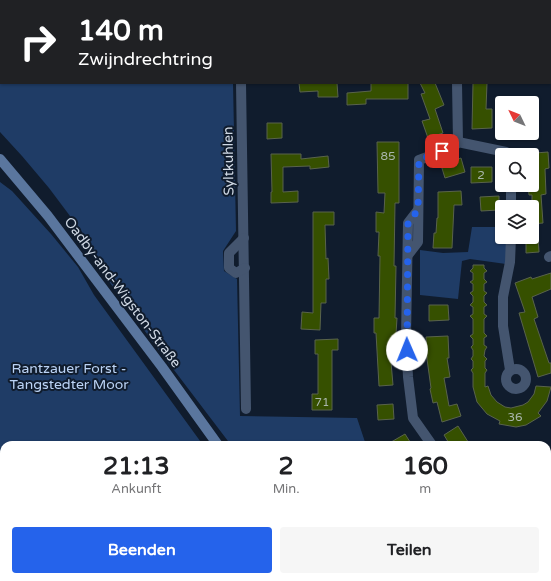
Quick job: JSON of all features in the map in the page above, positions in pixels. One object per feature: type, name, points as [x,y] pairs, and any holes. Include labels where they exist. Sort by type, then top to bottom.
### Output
[{"type":"main road","name":"Oadby-and-Wigston-Straße","points":[[0,159],[48,216],[162,367],[215,441]]},
{"type":"street","name":"Syltkuhlen","points":[[241,84],[246,409]]},
{"type":"street","points":[[429,441],[413,418],[408,377],[406,337],[408,255],[418,242],[419,160],[454,147],[458,142],[457,84]]},
{"type":"street","points":[[458,142],[495,150]]},
{"type":"street","points":[[244,238],[230,253],[229,268],[236,273],[245,268]]},
{"type":"street","points":[[510,370],[503,326],[503,297],[510,262],[511,244]]},
{"type":"green space","points":[[0,84],[233,84],[236,231],[223,251],[224,271],[237,279],[240,416],[357,418],[365,441],[228,441],[155,345],[100,269],[82,232],[49,188],[0,132]]},
{"type":"green space","name":"Rantzauer Forst - Tangstedter Moor","points":[[0,182],[12,191],[51,234],[78,267],[94,295],[200,441],[0,441]]},
{"type":"green space","points":[[472,227],[495,227],[495,244],[507,244],[506,264],[470,259],[462,261],[458,299],[420,295],[420,250],[443,253],[468,252]]},
{"type":"building","points":[[299,84],[337,84],[338,97],[318,97],[318,91],[300,92]]},
{"type":"building","points":[[371,84],[408,84],[408,99],[366,99],[366,104],[347,105],[347,93],[371,91]]},
{"type":"building","points":[[420,84],[435,84],[444,105],[435,109],[443,133],[428,138],[422,121],[430,119],[421,94],[425,93]]},
{"type":"building","points":[[473,84],[487,84],[486,109],[492,109],[492,128],[472,129]]},
{"type":"building","points":[[267,123],[282,123],[282,138],[267,139]]},
{"type":"building","points":[[377,142],[399,142],[399,203],[395,203],[394,266],[396,266],[396,361],[391,362],[393,385],[379,386],[376,333],[374,333],[374,318],[379,318],[380,256],[378,256],[379,232],[376,232],[376,212],[384,213],[385,193],[378,193]]},
{"type":"building","points":[[548,152],[549,168],[545,169],[546,194],[541,195],[543,223],[539,223],[539,200],[532,200],[532,195],[529,195],[529,192],[539,192],[539,153]]},
{"type":"building","points":[[271,154],[301,154],[301,159],[328,156],[329,167],[310,169],[310,166],[283,167],[283,192],[298,191],[298,202],[271,203]]},
{"type":"building","points":[[461,158],[465,172],[445,178],[441,165]]},
{"type":"building","points":[[471,167],[492,167],[492,182],[471,183]]},
{"type":"building","points":[[461,191],[462,205],[454,205],[452,248],[433,248],[434,233],[436,233],[438,218],[438,192]]},
{"type":"building","points":[[499,196],[499,200],[495,200],[495,210],[481,211],[480,197]]},
{"type":"building","points":[[313,212],[334,212],[334,225],[325,225],[326,259],[328,258],[329,279],[326,279],[326,303],[321,303],[320,330],[301,329],[302,312],[313,313]]},
{"type":"building","points":[[526,244],[538,244],[539,252],[526,253]]},
{"type":"building","points":[[473,265],[484,265],[484,268],[487,271],[484,273],[484,279],[487,282],[484,284],[484,291],[487,293],[484,296],[484,302],[487,305],[484,307],[484,314],[487,316],[484,319],[484,333],[487,336],[484,338],[484,345],[487,347],[484,356],[487,359],[485,361],[485,368],[487,370],[485,373],[485,387],[488,386],[491,395],[497,402],[505,407],[511,408],[528,402],[534,394],[536,386],[551,387],[547,401],[538,413],[541,416],[526,425],[516,427],[499,424],[500,421],[487,414],[477,402],[473,387],[473,373],[471,370],[473,368],[473,361],[471,359],[473,356],[473,350],[471,347],[473,345],[473,339],[470,336],[473,334],[473,319],[470,316],[473,314],[473,307],[470,305],[473,302],[473,296],[470,293],[473,291],[473,284],[470,282],[473,280],[473,273],[470,271],[473,268]]},
{"type":"building","points":[[551,273],[551,289],[532,297],[538,317],[534,319],[549,363],[551,363],[551,373],[538,377],[519,313],[525,312],[515,283],[531,277],[532,279]]},
{"type":"building","points":[[429,305],[448,305],[449,320],[429,321]]},
{"type":"building","points":[[448,336],[449,358],[447,358],[450,377],[444,378],[449,406],[457,404],[461,416],[442,422],[437,402],[433,403],[430,389],[426,337]]},
{"type":"building","points":[[338,339],[338,350],[332,350],[332,410],[312,410],[312,394],[318,394],[318,354],[315,354],[315,340]]},
{"type":"building","points":[[393,404],[394,419],[378,420],[377,405]]},
{"type":"building","points":[[458,426],[467,441],[448,441],[444,435]]},
{"type":"building","points":[[405,434],[409,441],[393,441]]},
{"type":"route","points":[[407,350],[408,223],[418,210],[419,160],[442,151]]}]
